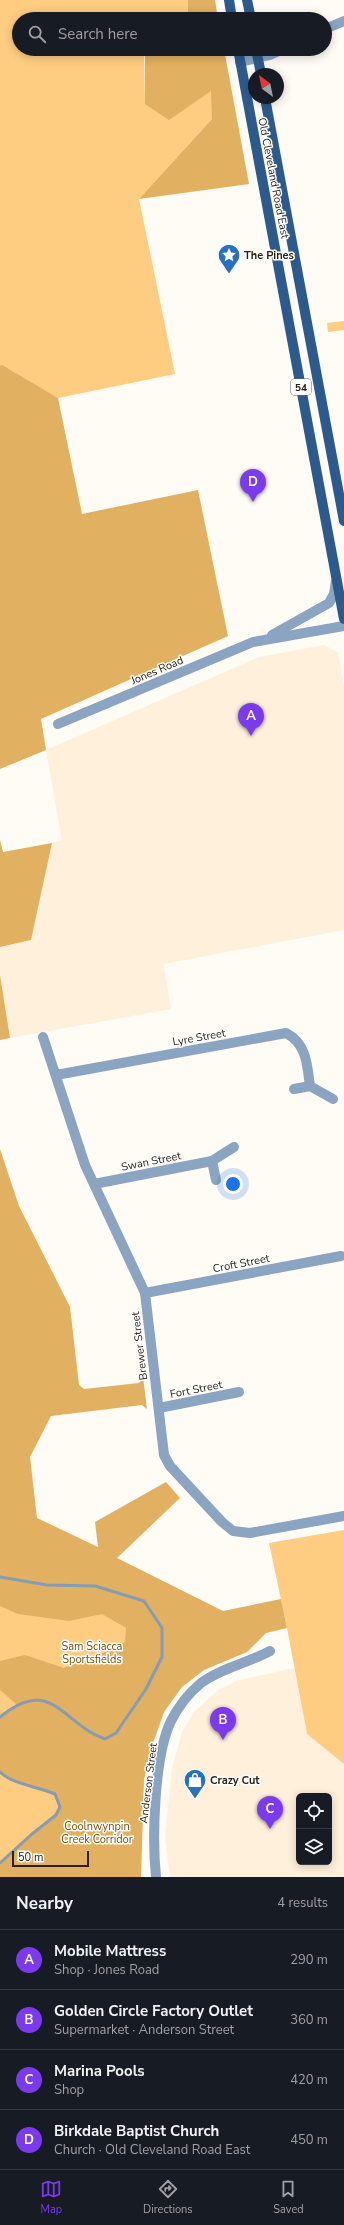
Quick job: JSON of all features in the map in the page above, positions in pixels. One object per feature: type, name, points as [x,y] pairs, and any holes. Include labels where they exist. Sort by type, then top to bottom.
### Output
[{"type":"main road","points":[[229,0],[231,12]]},
{"type":"main road","points":[[247,0],[250,12]]},
{"type":"main road","name":"Old Cleveland Road East","points":[[239,56],[344,619]]},
{"type":"main road","points":[[258,56],[260,68]]},
{"type":"main road","name":"Old Cleveland Road East","points":[[266,104],[344,521]]},
{"type":"street","points":[[332,26],[344,20]]},
{"type":"street","points":[[240,62],[251,56]]},
{"type":"street","name":"Jones Road","points":[[265,639],[328,603],[334,594],[336,578]]},
{"type":"street","name":"Jones Road","points":[[58,724],[253,642],[344,626]]},
{"type":"street","name":"Lyre Street","points":[[56,1075],[286,1033],[296,1038],[304,1050],[310,1086]]},
{"type":"street","name":"Brewer Street","points":[[43,1037],[85,1165],[145,1293],[164,1455],[170,1466],[222,1522],[233,1531],[250,1533],[344,1516]]},
{"type":"street","points":[[294,1089],[310,1086],[333,1099]]},
{"type":"street","name":"Swan Street","points":[[94,1184],[212,1161],[234,1147]]},
{"type":"street","points":[[212,1161],[216,1180]]},
{"type":"street","name":"Croft Street","points":[[145,1293],[341,1256]]},
{"type":"street","name":"Fort Street","points":[[159,1408],[239,1392]]},
{"type":"street","name":"Anderson Street","points":[[156,1877],[153,1839],[159,1775],[163,1750],[171,1722],[186,1697],[202,1683],[224,1670],[251,1661],[270,1652]]},
{"type":"shaded area","points":[[324,645],[338,652],[344,686],[344,930],[163,964],[171,1009],[10,1038],[0,975],[0,947],[31,940],[52,843],[62,840],[46,750],[259,657]]},
{"type":"shaded area","points":[[294,1668],[307,1734],[344,1764],[344,1877],[170,1877],[165,1838],[172,1768],[182,1732],[194,1712],[218,1690],[236,1681]]},
{"type":"green space","points":[[0,0],[188,0],[188,12],[12,12],[12,56],[144,56],[145,104],[212,91],[212,119],[139,199],[175,374],[58,398],[0,366]]},
{"type":"green space","points":[[188,0],[215,0],[217,12],[188,12]]},
{"type":"green space","points":[[145,56],[225,56],[249,184],[139,199],[212,119],[211,91],[169,120],[145,104]]},
{"type":"green space","points":[[344,321],[344,330],[328,332],[327,323]]},
{"type":"green space","points":[[2,365],[58,398],[82,514],[198,490],[228,636],[41,719],[46,750],[0,769],[0,366]]},
{"type":"green space","points":[[0,840],[3,852],[52,843],[31,940],[0,947]]},
{"type":"green space","points":[[0,975],[10,1038],[0,1040]]},
{"type":"green space","name":"Coolnwynpin Creek Corridor","points":[[0,1149],[19,1206],[70,1307],[79,1385],[84,1389],[139,1383],[143,1377],[147,1409],[142,1405],[51,1416],[30,1457],[37,1518],[98,1547],[95,1522],[166,1482],[180,1498],[117,1558],[223,1611],[281,1599],[287,1628],[266,1633],[247,1652],[204,1670],[182,1687],[164,1712],[151,1749],[144,1780],[141,1877],[0,1877],[0,1863],[56,1815],[60,1807],[55,1794],[11,1780],[0,1772],[0,1717],[16,1704],[0,1690],[0,1661],[25,1655],[64,1668],[99,1655],[125,1642],[126,1628],[102,1614],[69,1621],[18,1614],[0,1606]]},
{"type":"green space","points":[[344,1530],[344,1764],[307,1734],[269,1543]]},
{"type":"green space","name":"Sam Sciacca Sportsfields","points":[[0,1577],[162,1628],[16,1704],[0,1717]]},
{"type":"green space","points":[[0,1772],[11,1780],[55,1794],[60,1807],[56,1815],[0,1863]]},
{"type":"waterway","points":[[0,1577],[47,1585],[95,1586],[144,1601],[162,1628],[162,1657],[146,1689],[116,1733],[105,1739],[90,1732],[56,1706],[44,1701],[32,1700],[18,1705],[0,1717]]},
{"type":"waterway","points":[[0,1772],[11,1780],[55,1794],[60,1807],[56,1815],[0,1863]]},
{"type":"place","name":"The Pines","points":[[229,274]]},
{"type":"place","name":"Birkdale Baptist Church","points":[[253,502]]},
{"type":"place","name":"Mobile Mattress","points":[[251,736]]},
{"type":"place","name":"Golden Circle Factory Outlet","points":[[223,1740]]},
{"type":"place","name":"Crazy Cut","points":[[195,1800]]},
{"type":"place","name":"Marina Pools","points":[[270,1829]]}]
